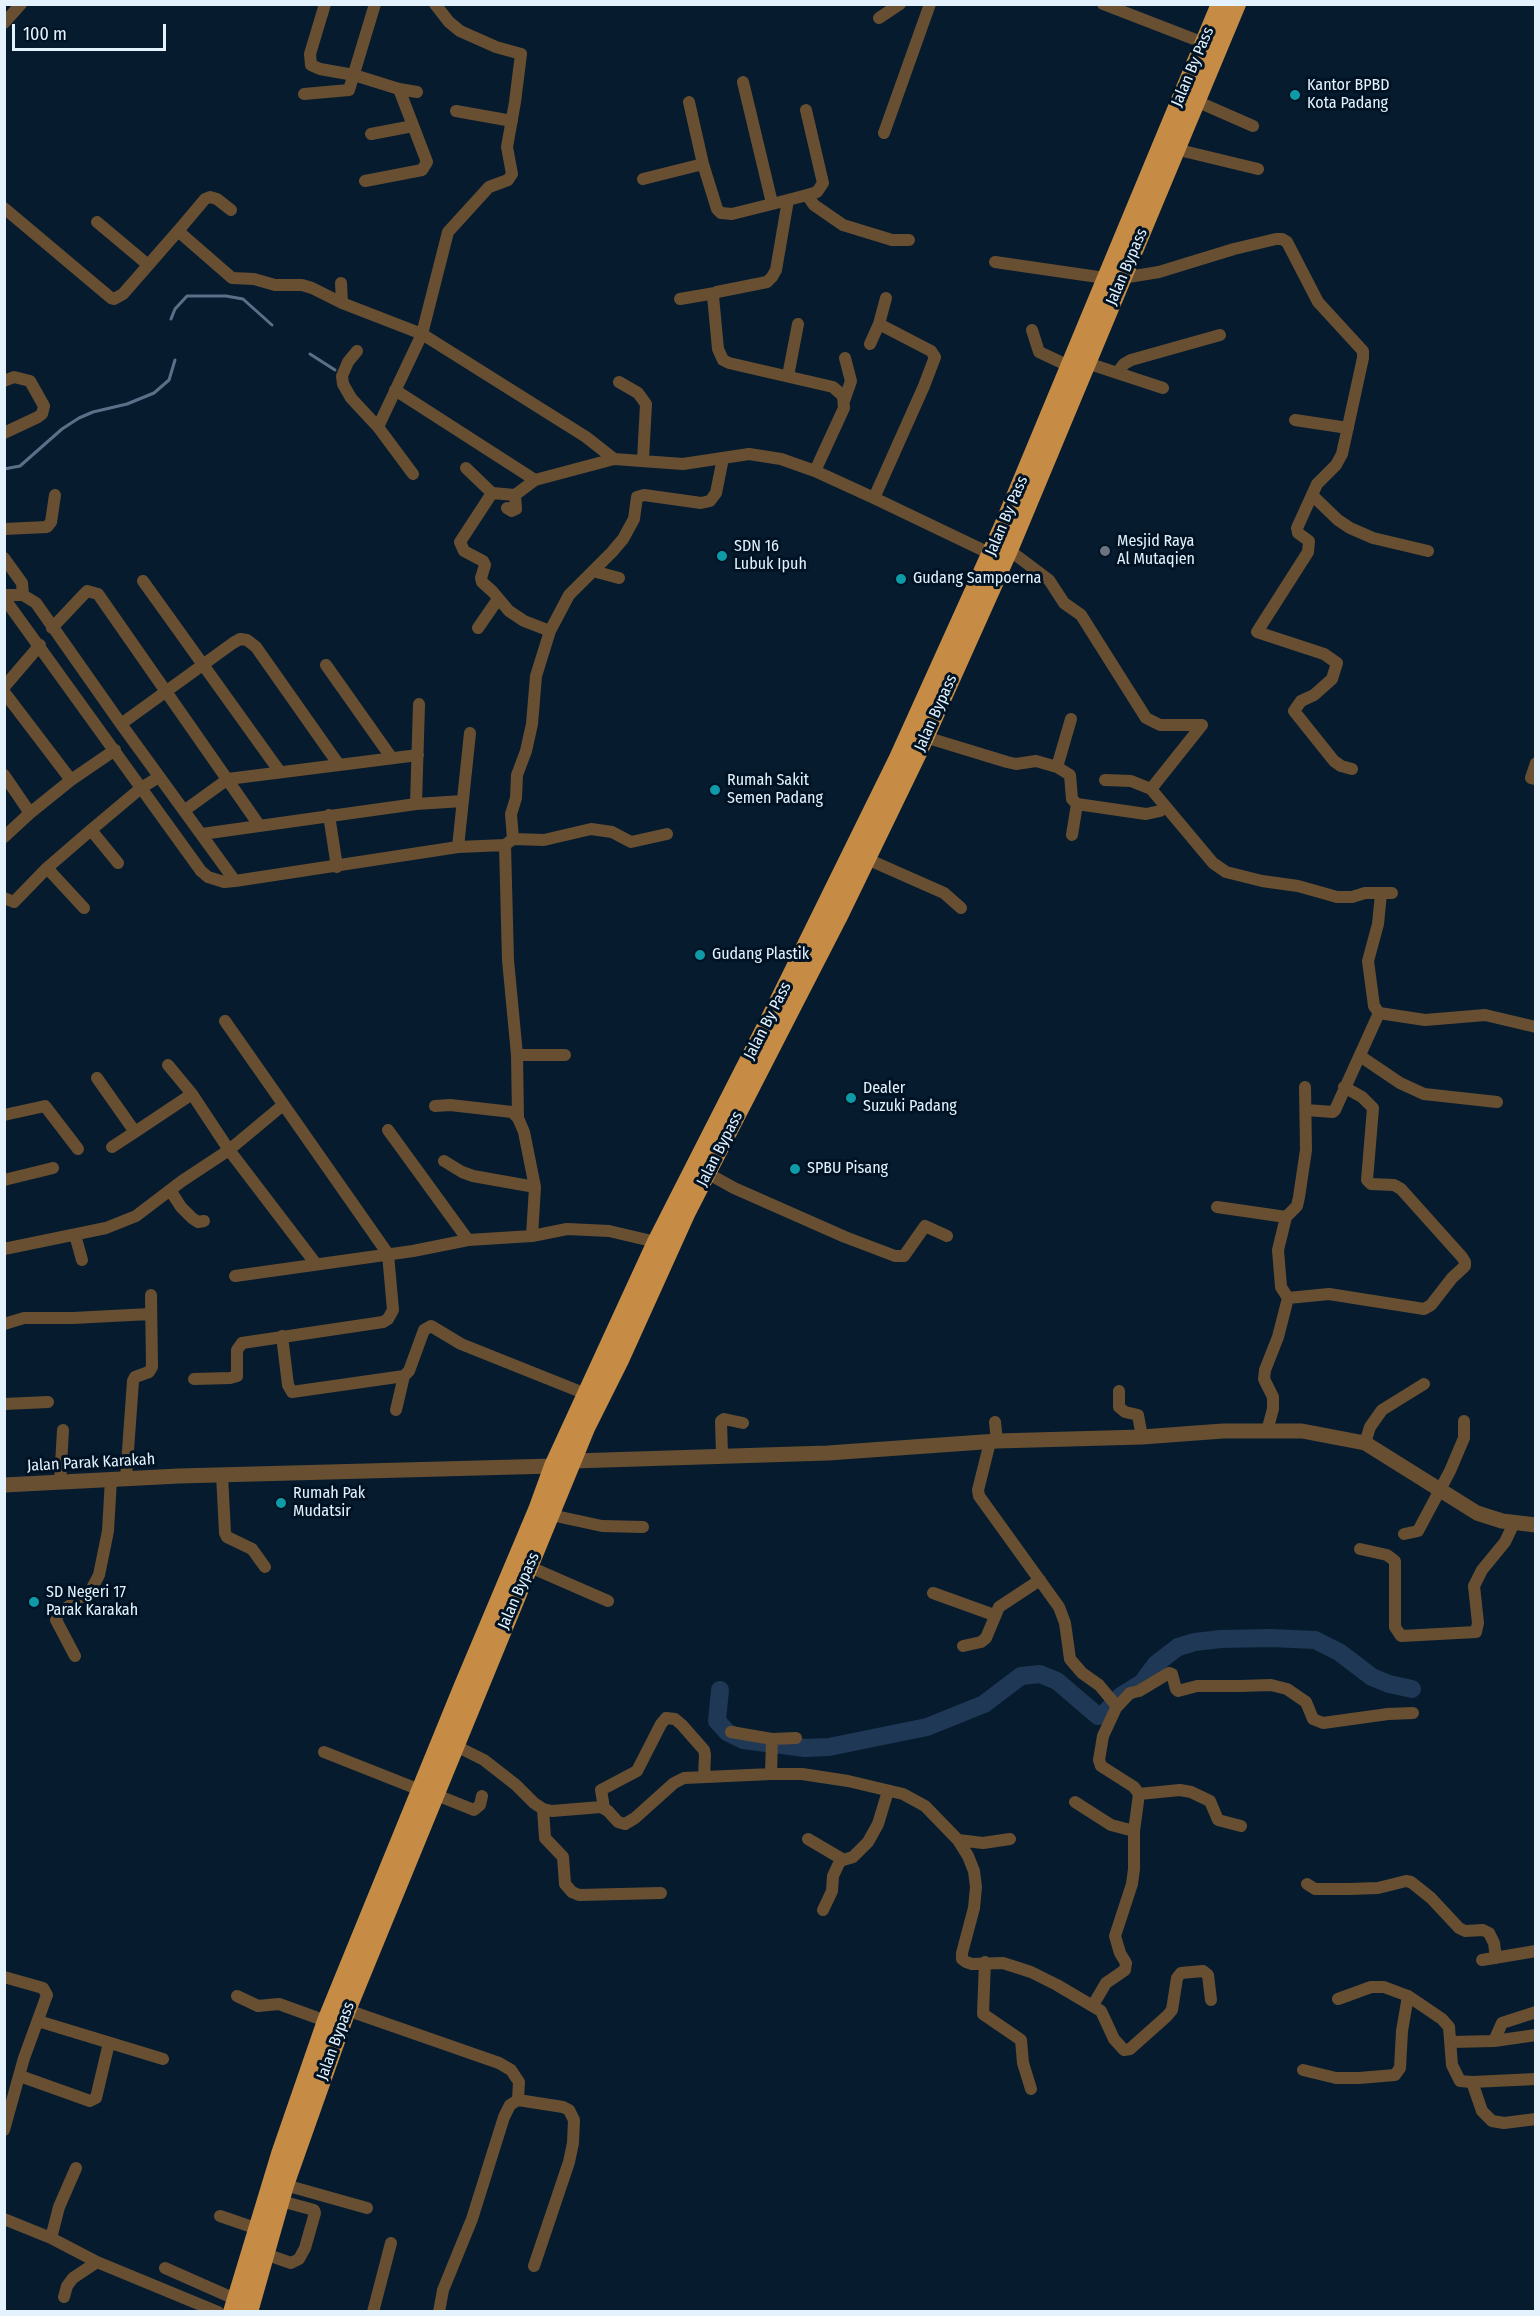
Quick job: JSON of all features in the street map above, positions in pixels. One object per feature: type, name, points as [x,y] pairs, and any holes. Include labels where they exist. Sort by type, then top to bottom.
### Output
[{"type":"highway","name":"Jalan By Pass","points":[[1114,278],[1220,4]]},
{"type":"highway","name":"Jalan Bypass","points":[[427,1792],[456,1746],[586,1428],[707,1173],[858,866],[925,737],[1114,278],[1138,243],[1237,4]]},
{"type":"highway","name":"Jalan By Pass","points":[[656,1242],[858,866],[898,758],[1000,552]]},
{"type":"highway","points":[[233,2306],[326,2021],[399,1863],[553,1466],[656,1242]]},
{"type":"highway","name":"Jalan Bypass","points":[[249,2312],[283,2193],[399,1863]]},
{"type":"street","points":[[6,18],[21,4]]},
{"type":"street","points":[[325,4],[310,54],[310,65],[417,92]]},
{"type":"street","points":[[304,94],[347,91],[375,4]]},
{"type":"street","points":[[378,428],[422,334],[447,232],[489,187],[508,180],[512,174],[507,147],[520,53],[496,47],[460,31],[436,6],[422,4]]},
{"type":"street","points":[[879,18],[900,4]]},
{"type":"street","points":[[1102,4],[1204,43]]},
{"type":"street","points":[[884,133],[928,5]]},
{"type":"street","points":[[743,82],[772,203]]},
{"type":"street","points":[[365,181],[424,169],[427,162],[399,89]]},
{"type":"street","points":[[1196,101],[1253,126]]},
{"type":"street","points":[[689,102],[715,205],[722,213],[732,214],[817,192],[823,183],[806,110]]},
{"type":"street","points":[[456,111],[512,121]]},
{"type":"street","points":[[371,134],[413,126]]},
{"type":"street","points":[[1175,149],[1258,169]]},
{"type":"street","points":[[643,179],[703,164]]},
{"type":"street","points":[[807,195],[814,205],[843,225],[892,240],[909,240]]},
{"type":"street","points":[[4,208],[114,299],[123,294],[206,199],[210,197],[217,199],[231,210]]},
{"type":"street","points":[[680,299],[767,282],[776,270],[788,200]]},
{"type":"street","points":[[97,222],[147,264]]},
{"type":"street","points":[[178,231],[232,278],[254,279],[275,285],[302,285],[422,334],[586,437],[615,459]]},
{"type":"street","points":[[995,261],[1114,278],[1159,272],[1276,238],[1285,240],[1315,296],[1363,351],[1363,358],[1339,461],[1317,484],[1297,528],[1298,533],[1309,542],[1308,552],[1257,632],[1324,654],[1337,663],[1332,679],[1314,695],[1301,701],[1294,711],[1334,760],[1341,766],[1352,769]]},
{"type":"street","points":[[341,283],[342,303]]},
{"type":"street","points":[[715,293],[712,300],[718,349],[723,360],[833,387],[839,391],[844,401]]},
{"type":"street","points":[[870,344],[879,324],[886,298]]},
{"type":"street","points":[[788,376],[798,324]]},
{"type":"street","points":[[874,498],[935,357],[931,351],[879,324]]},
{"type":"street","points":[[1032,330],[1039,352],[1163,388]]},
{"type":"street","points":[[1116,373],[1124,363],[1131,360],[1220,335]]},
{"type":"street","points":[[357,351],[348,362],[342,376],[343,384],[351,398],[378,428],[413,474]]},
{"type":"street","points":[[815,471],[844,408],[851,381],[845,358]]},
{"type":"street","points":[[4,381],[14,377],[30,381],[44,406],[42,414],[38,417],[4,433]]},
{"type":"street","points":[[619,382],[638,393],[646,404],[643,460]]},
{"type":"street","points":[[395,390],[535,480]]},
{"type":"street","points":[[1295,420],[1348,428]]},
{"type":"street","points":[[466,468],[492,493],[515,495],[535,480],[615,459],[683,464],[749,454],[767,456],[815,471],[1000,552],[1049,580],[1064,603],[1079,613],[1146,718],[1160,725],[1202,725],[1151,789]]},
{"type":"street","points":[[518,1118],[517,1055],[508,960],[509,842],[517,775],[526,752],[532,724],[536,676],[550,632],[569,595],[612,552],[628,531],[634,519],[637,497],[644,495],[701,503],[710,501],[716,493],[723,458]]},
{"type":"street","points":[[492,493],[460,542],[464,551],[483,561],[485,565],[481,580],[515,616],[550,632]]},
{"type":"street","points":[[4,529],[47,526],[51,522],[55,495]]},
{"type":"street","points":[[507,508],[512,511],[516,509],[515,495]]},
{"type":"street","points":[[1311,495],[1350,528],[1373,538],[1428,551]]},
{"type":"street","points":[[4,558],[22,583],[23,595]]},
{"type":"street","points":[[593,571],[619,578]]},
{"type":"street","points":[[143,581],[280,772]]},
{"type":"street","points":[[52,627],[87,591],[98,594],[259,825]]},
{"type":"street","points":[[4,597],[23,595],[36,603],[235,881]]},
{"type":"street","points":[[4,597],[201,872],[216,880],[235,881],[458,847],[544,840],[591,829],[612,832],[631,842],[667,834]]},
{"type":"street","points":[[478,628],[498,599]]},
{"type":"street","points":[[121,724],[233,643],[240,639],[247,640],[256,647],[339,765]]},
{"type":"street","points":[[4,687],[40,645]]},
{"type":"street","points":[[326,665],[391,757]]},
{"type":"street","points":[[4,692],[71,780]]},
{"type":"street","points":[[416,804],[419,704]]},
{"type":"street","points":[[1058,767],[1071,719]]},
{"type":"street","points":[[458,847],[470,733]]},
{"type":"street","points":[[925,737],[1007,762],[1016,764],[1036,761],[1058,767],[1070,775],[1073,801],[1077,804],[1146,814],[1160,811]]},
{"type":"street","points":[[4,837],[71,780],[115,750]]},
{"type":"street","points":[[185,810],[228,779],[418,755]]},
{"type":"street","points":[[1536,764],[1530,778],[1536,779]]},
{"type":"street","points":[[4,775],[30,813]]},
{"type":"street","points":[[4,898],[14,902],[47,868],[91,830],[141,788],[159,777]]},
{"type":"street","points":[[1105,780],[1131,781],[1151,789],[1220,870],[1262,881],[1298,886],[1337,897],[1352,897],[1365,893],[1386,894],[1368,961],[1374,1006],[1379,1013],[1425,1020],[1485,1015],[1536,1027]]},
{"type":"street","points":[[202,834],[416,804],[463,801]]},
{"type":"street","points":[[1071,834],[1077,804]]},
{"type":"street","points":[[329,815],[337,867]]},
{"type":"street","points":[[91,830],[118,863]]},
{"type":"street","points":[[858,866],[945,893],[961,908]]},
{"type":"street","points":[[47,868],[84,908]]},
{"type":"street","points":[[1306,1110],[1333,1112],[1379,1013]]},
{"type":"street","points":[[194,1379],[234,1377],[238,1372],[237,1350],[242,1343],[382,1322],[388,1319],[393,1310],[388,1254],[225,1022]]},
{"type":"street","points":[[517,1055],[565,1055]]},
{"type":"street","points":[[1360,1056],[1400,1083],[1424,1094],[1497,1102]]},
{"type":"street","points":[[168,1065],[192,1094],[230,1150],[316,1264]]},
{"type":"street","points":[[97,1078],[135,1132]]},
{"type":"street","points":[[1267,1431],[1273,1408],[1273,1397],[1264,1379],[1265,1370],[1278,1337],[1288,1298],[1281,1287],[1278,1250],[1286,1217],[1297,1206],[1299,1197],[1306,1150],[1305,1087]]},
{"type":"street","points":[[1288,1298],[1329,1294],[1424,1309],[1431,1305],[1452,1278],[1465,1266],[1462,1257],[1401,1189],[1394,1185],[1371,1184],[1366,1180],[1373,1108],[1362,1097],[1344,1087]]},
{"type":"street","points":[[112,1148],[192,1094]]},
{"type":"street","points":[[435,1106],[450,1105],[512,1112],[518,1118],[524,1132],[535,1187],[532,1236]]},
{"type":"street","points":[[4,1115],[45,1106],[78,1149]]},
{"type":"street","points":[[4,1249],[106,1228],[136,1216],[230,1150],[283,1106]]},
{"type":"street","points":[[388,1130],[468,1240]]},
{"type":"street","points":[[444,1161],[473,1176],[535,1187]]},
{"type":"street","points":[[4,1180],[53,1168]]},
{"type":"street","points":[[707,1173],[734,1188],[845,1237],[895,1256],[904,1256],[925,1226],[947,1236]]},
{"type":"street","points":[[170,1190],[181,1207],[192,1218],[204,1221]]},
{"type":"street","points":[[1217,1207],[1286,1217]]},
{"type":"street","points":[[235,1276],[468,1240],[532,1236],[567,1229],[589,1229],[656,1242]]},
{"type":"street","points":[[75,1235],[82,1260]]},
{"type":"street","points":[[75,1656],[56,1620],[58,1614],[91,1590],[99,1575],[118,1479],[133,1381],[135,1377],[149,1372],[152,1367],[151,1294]]},
{"type":"street","points":[[4,1323],[24,1318],[150,1314]]},
{"type":"street","points":[[396,1410],[404,1376],[409,1371],[424,1330],[431,1326],[461,1344],[586,1394]]},
{"type":"street","points":[[282,1336],[288,1385],[292,1392],[404,1376]]},
{"type":"street","points":[[1424,1384],[1382,1410],[1370,1427],[1365,1443],[1477,1513],[1514,1523],[1536,1524]]},
{"type":"street","points":[[1119,1391],[1119,1407],[1125,1412],[1138,1415],[1142,1437]]},
{"type":"street","points":[[4,1404],[48,1402]]},
{"type":"street","points":[[722,1455],[721,1421],[724,1419],[742,1423]]},
{"type":"street","points":[[1404,1534],[1418,1531],[1462,1445],[1464,1421]]},
{"type":"street","points":[[995,1422],[993,1441],[978,1490],[979,1496],[1059,1607],[1065,1623],[1070,1659],[1077,1669],[1099,1685],[1114,1704]]},
{"type":"street","points":[[60,1482],[63,1430]]},
{"type":"street","name":"Jalan Parak Karakah","points":[[4,1485],[179,1476],[553,1466],[573,1461],[828,1453],[993,1441],[1142,1437],[1223,1431],[1302,1431],[1365,1443]]},
{"type":"street","points":[[222,1475],[225,1533],[227,1537],[252,1549],[265,1567]]},
{"type":"street","points":[[551,1515],[602,1526],[643,1527]]},
{"type":"street","points":[[1360,1549],[1387,1555],[1395,1561],[1395,1627],[1401,1636],[1476,1632],[1479,1623],[1474,1586],[1482,1570],[1505,1542],[1514,1523]]},
{"type":"street","points":[[530,1567],[609,1601]]},
{"type":"street","points":[[963,1646],[981,1642],[986,1638],[999,1607],[1040,1580]]},
{"type":"street","points":[[933,1593],[994,1616]]},
{"type":"street","points":[[1093,2005],[1106,1983],[1125,1970],[1126,1963],[1115,1936],[1132,1884],[1134,1869],[1134,1831],[1139,1794],[1134,1787],[1101,1766],[1099,1760],[1102,1736],[1114,1704],[1169,1673],[1172,1674],[1178,1691],[1197,1686],[1271,1685],[1287,1689],[1306,1702],[1312,1719],[1323,1723],[1413,1713]]},
{"type":"street","points":[[704,1777],[704,1750],[675,1719],[666,1718],[637,1771],[601,1790],[604,1808],[618,1822],[625,1824],[635,1818],[674,1783],[684,1778],[704,1777],[802,1774],[848,1781],[903,1794],[925,1806],[958,1840],[974,1871],[976,1887],[974,1908],[962,1959],[972,1964],[1004,1963],[1031,1972],[1093,2005],[1101,2011],[1114,2039],[1124,2050],[1130,2049],[1172,2010],[1177,1978],[1181,1973],[1203,1971],[1208,1975],[1211,2000]]},
{"type":"street","points":[[731,1732],[772,1744],[796,1738]]},
{"type":"street","points":[[771,1774],[772,1744]]},
{"type":"street","points":[[456,1746],[484,1760],[543,1809],[552,1811],[604,1808]]},
{"type":"street","points":[[324,1752],[474,1810],[480,1805],[482,1796]]},
{"type":"street","points":[[808,1839],[842,1859],[851,1858],[868,1842],[878,1824],[888,1791]]},
{"type":"street","points":[[1139,1794],[1191,1791],[1210,1801],[1218,1820],[1241,1826]]},
{"type":"street","points":[[1075,1802],[1111,1825],[1134,1831]]},
{"type":"street","points":[[543,1809],[545,1838],[563,1857],[565,1884],[572,1892],[579,1895],[661,1893]]},
{"type":"street","points":[[958,1840],[982,1843],[1010,1839]]},
{"type":"street","points":[[823,1910],[832,1891],[833,1876],[842,1859]]},
{"type":"street","points":[[1308,1884],[1315,1889],[1349,1889],[1378,1888],[1406,1881],[1411,1882],[1431,1898],[1459,1928],[1465,1931],[1484,1930],[1489,1933],[1494,1943],[1496,1958]]},
{"type":"street","points":[[1482,1960],[1536,1952]]},
{"type":"street","points":[[985,1962],[983,2014],[1021,2040],[1023,2062],[1031,2089]]},
{"type":"street","points":[[4,1977],[45,1990],[46,1999],[4,2130]]},
{"type":"street","points":[[1338,1999],[1371,1987],[1384,1987],[1408,1996],[1447,2023],[1451,2042],[1451,2059],[1456,2076],[1460,2081],[1536,2079]]},
{"type":"street","points":[[237,1996],[258,2006],[279,2004],[326,2021]]},
{"type":"street","points":[[1303,2070],[1336,2078],[1359,2079],[1395,2075],[1399,2071],[1408,1996]]},
{"type":"street","points":[[347,2010],[499,2063],[516,2075],[519,2087],[518,2100]]},
{"type":"street","points":[[1494,2041],[1502,2023],[1536,2012]]},
{"type":"street","points":[[38,2021],[163,2059]]},
{"type":"street","points":[[1451,2042],[1494,2041],[1536,2035]]},
{"type":"street","points":[[20,2076],[90,2101],[96,2098],[110,2043]]},
{"type":"street","points":[[1472,2082],[1482,2111],[1492,2121],[1504,2123],[1536,2119]]},
{"type":"street","points":[[439,2312],[443,2290],[472,2220],[504,2118],[510,2105],[518,2100],[563,2107],[570,2110],[574,2120],[569,2162],[534,2266]]},
{"type":"street","points":[[51,2238],[59,2207],[76,2169]]},
{"type":"street","points":[[283,2193],[367,2208]]},
{"type":"street","points":[[265,2254],[291,2263],[298,2259],[305,2247],[314,2210],[283,2193]]},
{"type":"street","points":[[220,2216],[258,2229]]},
{"type":"street","points":[[4,2219],[51,2238],[98,2262],[218,2312]]},
{"type":"street","points":[[373,2312],[391,2243]]},
{"type":"street","points":[[64,2297],[67,2286],[73,2278],[98,2262]]},
{"type":"street","points":[[165,2268],[233,2306]]},
{"type":"waterway","points":[[171,319],[175,309],[187,296],[226,296],[243,299],[272,325]]},
{"type":"waterway","points":[[310,354],[335,370]]},
{"type":"waterway","points":[[4,469],[20,466],[62,429],[79,418],[93,412],[127,404],[154,393],[169,380],[175,360]]},
{"type":"waterway","points":[[720,1690],[717,1721],[727,1732],[743,1740],[805,1748],[829,1747],[927,1727],[984,1704],[1021,1676],[1040,1674],[1057,1681],[1098,1716],[1105,1713],[1121,1696],[1142,1683],[1156,1664],[1178,1647],[1195,1642],[1221,1639],[1315,1640],[1339,1652],[1372,1677],[1389,1684],[1412,1689]]},
{"type":"place","name":"Kantor BPBD Kota Padang","points":[[1295,95]]},
{"type":"place","name":"Mesjid Raya Al Mutaqien","points":[[1105,551]]},
{"type":"place","name":"SDN 16 Lubuk Ipuh","points":[[722,556]]},
{"type":"place","name":"Gudang Sampoerna","points":[[901,579]]},
{"type":"place","name":"Rumah Sakit Semen Padang","points":[[715,790]]},
{"type":"place","name":"Gudang Plastik","points":[[700,955]]},
{"type":"place","name":"Dealer Suzuki Padang","points":[[851,1098]]},
{"type":"place","name":"SPBU Pisang","points":[[795,1169]]},
{"type":"place","name":"Rumah Pak Mudatsir","points":[[281,1503]]},
{"type":"place","name":"SD Negeri 17 Parak Karakah","points":[[34,1602]]}]
